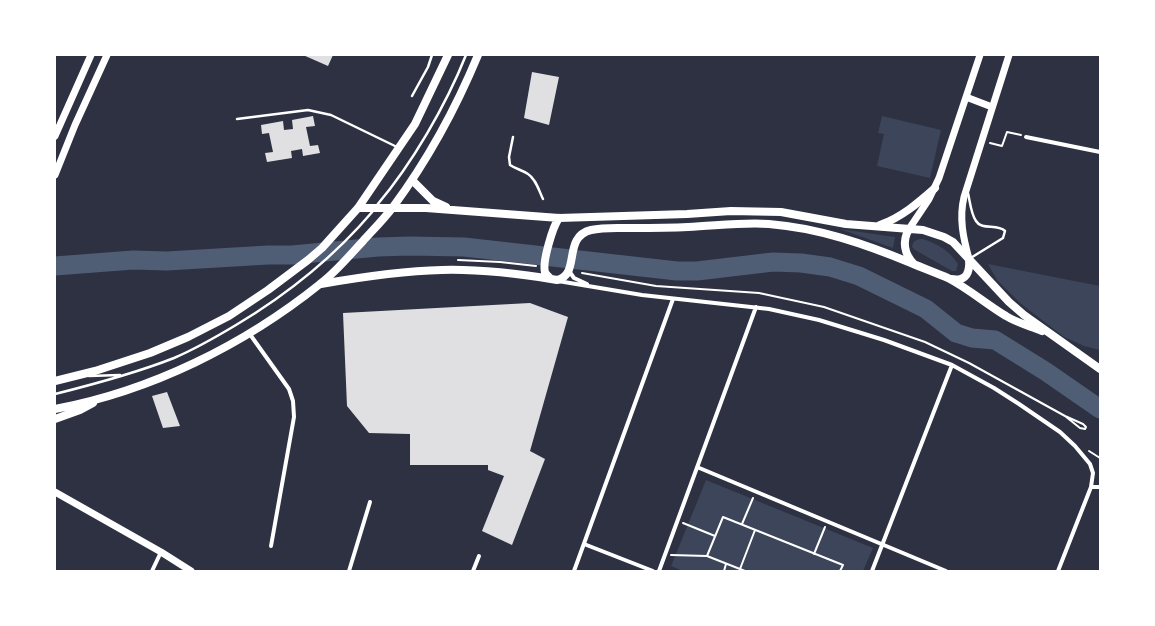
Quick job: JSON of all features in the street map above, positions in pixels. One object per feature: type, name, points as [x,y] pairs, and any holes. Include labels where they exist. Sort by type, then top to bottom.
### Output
[{"type":"main road","points":[[55,136],[91,55]]},
{"type":"main road","points":[[55,175],[57,165],[107,55]]},
{"type":"main road","points":[[55,381],[95,372],[150,353],[188,337],[228,316],[268,290],[308,260],[322,248],[358,208],[400,148],[415,124],[448,55]]},
{"type":"main road","points":[[55,409],[107,396],[147,383],[190,365],[278,315],[321,284],[366,238],[392,208],[412,180],[457,101],[478,55]]},
{"type":"main road","points":[[914,264],[907,256],[905,239],[909,229],[935,188],[980,55]]},
{"type":"main road","points":[[946,278],[958,280],[964,278],[969,270],[969,259],[964,243],[961,220],[962,206],[966,187],[1009,55]]},
{"type":"main road","points":[[966,97],[992,107]]},
{"type":"main road","points":[[412,180],[433,201],[453,210]]},
{"type":"main road","points":[[878,226],[904,213],[921,201],[935,188]]},
{"type":"main road","points":[[358,208],[453,210],[559,218],[645,216],[757,210],[781,212],[846,224],[923,230],[944,237],[953,242],[1009,302],[1100,368]]},
{"type":"main road","points":[[554,280],[546,273],[546,262],[554,225],[559,218]]},
{"type":"main road","points":[[321,284],[381,274],[443,270],[493,272],[554,280],[563,278],[569,268],[576,240],[582,233],[590,230],[599,228],[698,227],[730,224],[769,224],[803,228],[831,234],[876,248],[946,278],[963,287],[1007,317],[1054,336]]},
{"type":"main road","points":[[55,419],[80,410],[107,396]]},
{"type":"main road","points":[[55,492],[161,552],[191,571]]},
{"type":"street","points":[[1026,136],[1100,152]]},
{"type":"street","points":[[569,268],[571,275],[575,279],[597,288]]},
{"type":"street","points":[[554,280],[642,295],[756,307],[819,320],[884,340],[952,365],[994,388],[1060,432],[1075,446],[1090,464],[1093,474],[1091,487],[1058,571]]},
{"type":"street","points":[[574,571],[673,299]]},
{"type":"street","points":[[659,571],[756,307]]},
{"type":"street","points":[[249,332],[289,389],[293,401],[294,417],[271,546]]},
{"type":"street","points":[[872,571],[952,365]]},
{"type":"street","points":[[697,467],[946,571]]},
{"type":"street","points":[[1091,487],[1100,487]]},
{"type":"street","points":[[349,571],[370,502]]},
{"type":"street","points":[[584,544],[653,571]]},
{"type":"street","points":[[152,571],[161,552]]},
{"type":"street","points":[[473,571],[479,556]]},
{"type":"lane","points":[[412,96],[428,67],[432,55]]},
{"type":"lane","points":[[55,394],[124,375],[175,358],[218,336],[261,310],[320,266],[352,234],[399,177],[431,125],[458,76],[466,55]]},
{"type":"lane","points":[[237,119],[308,110],[331,115],[400,148]]},
{"type":"lane","points":[[513,137],[509,158],[510,165],[529,174],[536,184],[543,199]]},
{"type":"lane","points":[[966,187],[976,222],[980,226],[998,227],[1005,231],[1003,238],[969,259]]},
{"type":"lane","points":[[73,377],[124,375]]},
{"type":"path","points":[[981,141],[1002,146],[1007,132],[1026,136]]},
{"type":"path","points":[[1065,416],[1083,424],[1086,427],[1085,429],[1080,428],[1065,416]]},
{"type":"path","points":[[742,524],[756,492]]},
{"type":"path","points":[[707,556],[723,517],[843,566],[840,571]]},
{"type":"path","points":[[677,521],[715,536]]},
{"type":"path","points":[[814,554],[827,522]]},
{"type":"path","points":[[740,569],[755,530]]},
{"type":"path","points":[[665,554],[707,556],[745,571]]},
{"type":"path","points":[[724,571],[726,564]]},
{"type":"shaded area","points":[[882,116],[941,130],[930,178],[877,166],[884,134],[878,133]]},
{"type":"shaded area","points":[[840,229],[895,237],[893,248]]},
{"type":"shaded area","points":[[923,239],[934,243],[951,255],[958,264],[956,271],[952,271],[912,247],[916,240]]},
{"type":"shaded area","points":[[988,264],[1100,286],[1100,350],[1084,346],[1064,337],[1020,303],[997,280]]},
{"type":"shaded area","points":[[706,480],[873,548],[863,571],[683,571],[671,566]]},
{"type":"building","points":[[303,55],[333,55],[328,66]]},
{"type":"building","points":[[532,72],[559,77],[549,125],[524,118]]},
{"type":"building","points":[[313,116],[315,126],[306,127],[310,146],[318,145],[320,153],[303,156],[302,149],[291,151],[292,158],[267,162],[265,153],[273,152],[269,133],[262,134],[261,125],[283,121],[284,130],[293,129],[292,120]]},
{"type":"building","points":[[530,303],[568,317],[530,451],[545,459],[512,545],[482,531],[504,476],[488,470],[488,465],[410,465],[410,434],[369,433],[347,406],[343,313]]},
{"type":"building","points":[[167,392],[180,426],[163,428],[152,396]]},
{"type":"waterway","points":[[55,266],[133,260],[167,261],[292,255],[378,247],[410,246],[464,247],[677,271],[697,271],[773,262],[801,263],[830,267],[859,276],[926,309],[956,333],[972,338],[995,340],[1045,371],[1100,409]]}]
